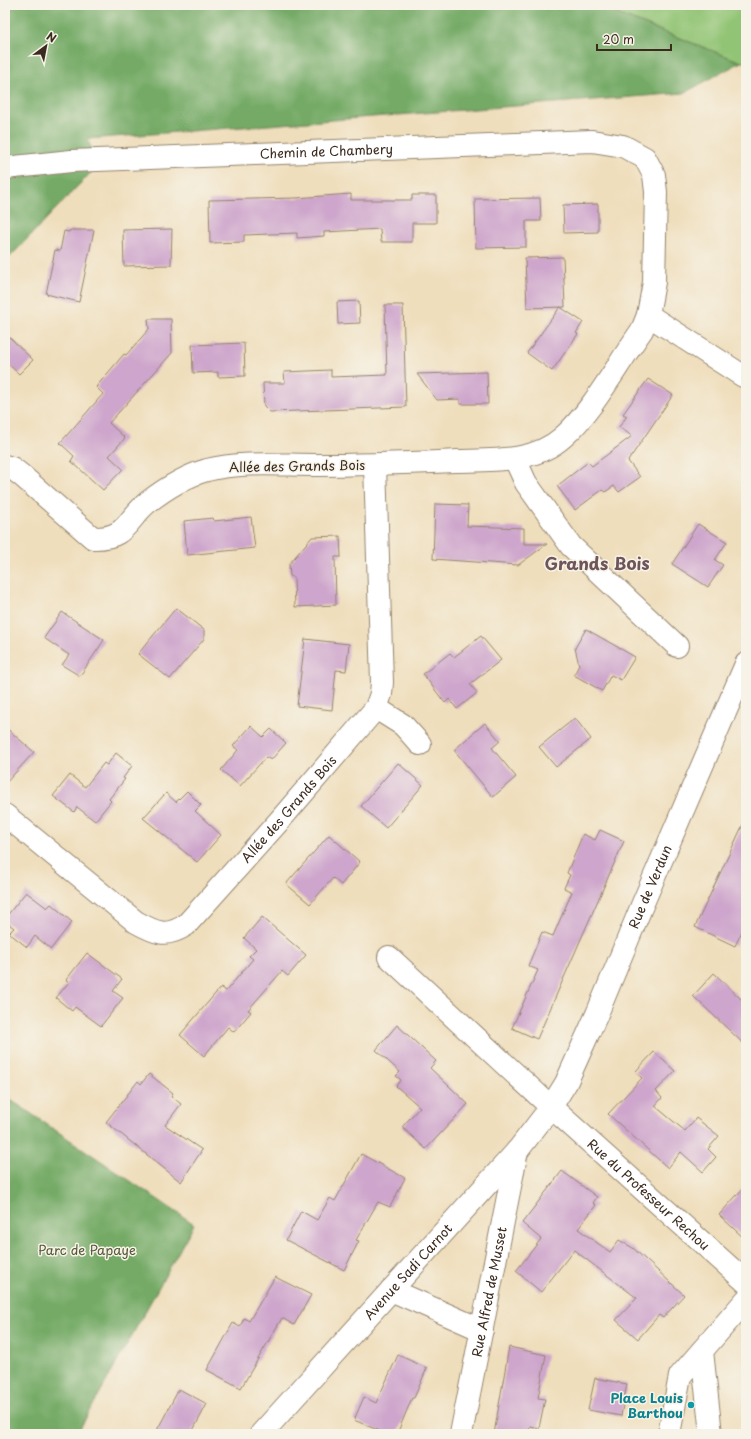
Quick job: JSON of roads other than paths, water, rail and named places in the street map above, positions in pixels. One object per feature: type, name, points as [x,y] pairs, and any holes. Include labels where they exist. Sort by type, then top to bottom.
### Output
[{"type":"street","name":"Chemin de Chambery","points":[[5,168],[70,160],[592,141],[623,146],[645,158]]},
{"type":"street","name":"Allée des Grands Bois","points":[[5,466],[12,468],[21,475],[93,538],[106,539],[116,535],[124,529],[147,503],[175,484],[206,470],[255,465],[375,465],[515,459],[538,452],[562,438],[583,416],[642,330],[648,315],[654,282],[656,192],[654,174],[645,158]]},
{"type":"street","points":[[648,315],[743,376]]},
{"type":"street","points":[[515,459],[526,483],[571,546],[677,646]]},
{"type":"street","name":"Allée des Grands Bois","points":[[5,815],[136,922],[150,930],[163,933],[174,932],[186,925],[197,914],[221,883],[280,820],[376,708],[381,694],[382,682],[375,465]]},
{"type":"street","name":"Rue de Verdun","points":[[551,1108],[566,1082],[597,1014],[746,664]]},
{"type":"street","points":[[376,708],[403,725],[420,744]]},
{"type":"street","name":"Rue du Professeur Rechou","points":[[389,957],[551,1108],[746,1282]]},
{"type":"street","name":"Avenue Sadi Carnot","points":[[261,1434],[518,1150],[551,1108]]},
{"type":"street","name":"Rue Alfred de Musset","points":[[461,1434],[518,1150]]},
{"type":"street","points":[[391,1290],[482,1330]]},
{"type":"street","points":[[669,1434],[680,1376],[746,1300]]},
{"type":"street","points":[[702,1351],[711,1434]]},
{"type":"place","name":"Place Louis Barthou","points":[[691,1405]]},
{"type":"district","name":"Grands Bois","points":[[597,564]]},
{"type":"park label","name":"Parc de Papaye","points":[[87,1250]]}]
